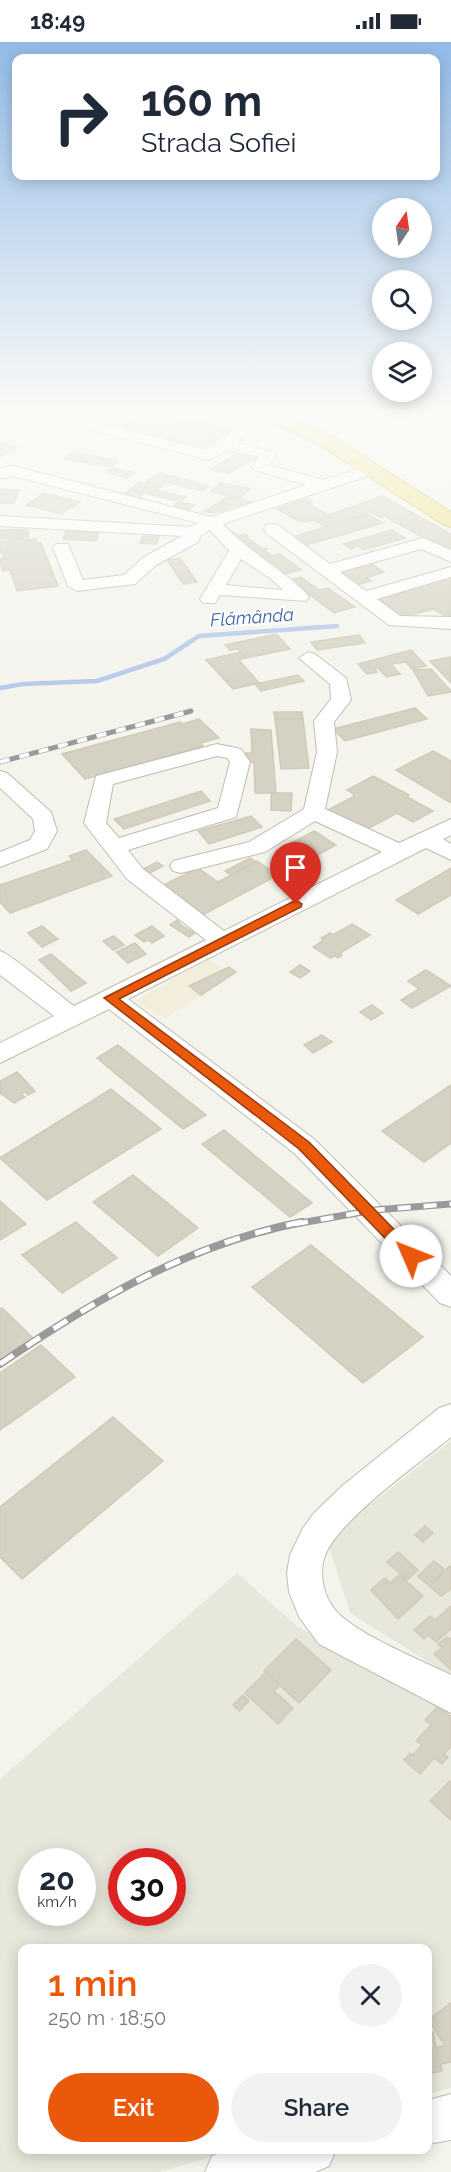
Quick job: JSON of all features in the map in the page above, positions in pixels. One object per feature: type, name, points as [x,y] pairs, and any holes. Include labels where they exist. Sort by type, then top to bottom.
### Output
[{"type":"highway","points":[[438,512],[451,521]]},
{"type":"street","points":[[175,512],[212,522],[238,550],[277,575],[300,597],[212,594],[238,550]]},
{"type":"street","points":[[0,521],[193,532],[212,522],[241,512]]},
{"type":"street","points":[[272,529],[395,621],[451,623]]},
{"type":"street","points":[[63,548],[77,586],[129,580],[150,561],[192,538],[193,532]]},
{"type":"street","points":[[327,570],[423,543],[451,557]]},
{"type":"street","points":[[363,597],[451,572]]},
{"type":"street","points":[[181,866],[257,847],[314,812],[327,752],[324,721],[341,700],[339,682],[308,658]]},
{"type":"street","points":[[114,847],[228,812],[240,762],[234,753],[217,750],[103,780],[95,823],[135,874],[222,941]]},
{"type":"street","points":[[0,777],[43,817],[46,831],[39,844],[0,860]]},
{"type":"street","points":[[314,812],[400,852]]},
{"type":"street","points":[[0,1054],[451,826]]},
{"type":"street","points":[[427,839],[451,853]]},
{"type":"street","points":[[0,959],[8,969],[72,1017]]},
{"type":"street","points":[[110,998],[304,1146],[451,1295]]},
{"type":"street","points":[[451,1418],[331,1517],[314,1540],[305,1560],[303,1572],[313,1608],[324,1626],[338,1636],[451,1695]]},
{"type":"street","points":[[432,2121],[451,2117]]},
{"type":"street","points":[[228,2172],[298,2154]]},
{"type":"shaded area","points":[[209,959],[233,976],[165,1018],[135,1001]]},
{"type":"shaded area","points":[[451,1441],[451,1676],[350,1613],[329,1547],[356,1516]]},
{"type":"shaded area","points":[[237,1573],[297,1626],[451,1712],[451,2088],[432,2093],[432,1944],[18,1944],[18,2154],[223,2154],[159,2172],[0,2172],[0,1779]]},
{"type":"building","points":[[283,512],[323,512],[328,515],[307,522],[298,521]]},
{"type":"building","points":[[336,512],[370,512],[326,527],[314,520]]},
{"type":"building","points":[[372,512],[412,512],[451,534],[451,553],[384,516],[381,518]]},
{"type":"building","points":[[368,514],[383,523],[307,545],[292,537]]},
{"type":"building","points":[[28,529],[29,537],[0,539],[0,530]]},
{"type":"building","points":[[392,530],[405,538],[364,550],[358,546],[351,549],[343,544]]},
{"type":"building","points":[[66,531],[99,532],[96,541],[63,539]]},
{"type":"building","points":[[233,532],[238,536],[245,534],[248,536],[245,537],[262,548],[268,549],[264,550],[272,556],[261,559],[227,535]]},
{"type":"building","points":[[143,536],[159,537],[156,544],[140,543]]},
{"type":"building","points":[[23,538],[23,540],[36,539],[38,544],[41,543],[58,586],[17,591],[10,570],[3,571],[0,563],[0,559],[5,559],[0,550],[0,542]]},
{"type":"building","points":[[280,554],[301,570],[281,575],[260,559]]},
{"type":"building","points":[[180,558],[197,582],[183,584],[167,560]]},
{"type":"building","points":[[368,562],[384,572],[366,578],[371,581],[356,585],[336,572]]},
{"type":"building","points":[[301,577],[319,590],[328,588],[355,607],[334,613],[290,580]]},
{"type":"building","points":[[451,577],[451,619],[433,609],[405,617],[378,598]]},
{"type":"building","points":[[276,634],[290,649],[246,658],[238,649],[230,650],[225,645]]},
{"type":"building","points":[[359,635],[365,643],[317,650],[311,642]]},
{"type":"building","points":[[411,650],[426,666],[412,669],[406,662],[391,664],[400,674],[386,677],[378,668],[374,668],[377,672],[367,674],[358,664]]},
{"type":"building","points":[[241,652],[246,658],[239,660],[259,683],[233,689],[206,660]]},
{"type":"building","points":[[451,657],[451,683],[430,661]]},
{"type":"building","points":[[431,669],[451,692],[428,696],[413,670]]},
{"type":"building","points":[[298,675],[304,681],[261,691],[255,684]]},
{"type":"building","points":[[415,708],[427,719],[345,741],[333,729]]},
{"type":"building","points":[[274,712],[302,712],[303,719],[275,719]]},
{"type":"building","points":[[199,719],[219,738],[201,743],[203,746],[85,779],[62,754],[180,722],[182,724]]},
{"type":"building","points":[[275,719],[303,719],[309,768],[281,769]]},
{"type":"building","points":[[251,729],[271,730],[276,793],[255,793],[254,762],[246,762],[246,753],[252,753]]},
{"type":"building","points":[[433,751],[451,761],[451,803],[396,770]]},
{"type":"building","points":[[373,776],[433,811],[413,822],[397,813],[364,831],[326,811],[353,797],[354,794],[347,790]]},
{"type":"building","points":[[201,791],[210,801],[124,829],[114,819]]},
{"type":"building","points":[[271,793],[292,793],[291,811],[271,810]]},
{"type":"building","points":[[251,816],[262,827],[209,844],[198,831]]},
{"type":"building","points":[[314,831],[336,845],[298,866],[276,851]]},
{"type":"building","points":[[86,850],[112,876],[10,913],[0,902],[0,885],[73,860],[69,856]]},
{"type":"building","points":[[250,858],[256,862],[231,875],[225,871]]},
{"type":"building","points":[[257,861],[278,875],[199,917],[155,889],[198,868],[218,882]]},
{"type":"building","points":[[157,862],[163,866],[150,873],[141,870]]},
{"type":"building","points":[[451,868],[451,895],[418,914],[396,900]]},
{"type":"building","points":[[177,920],[182,926],[195,933],[189,937],[170,925]]},
{"type":"building","points":[[352,924],[370,935],[340,953],[342,955],[338,958],[335,956],[330,958],[313,947],[324,940],[321,938],[330,933],[333,935]]},
{"type":"building","points":[[42,926],[58,939],[42,947],[28,933]]},
{"type":"building","points":[[152,926],[164,936],[152,943],[149,940],[144,942],[135,935]]},
{"type":"building","points":[[114,936],[124,945],[113,950],[103,941]]},
{"type":"building","points":[[135,943],[146,954],[128,963],[116,952]]},
{"type":"building","points":[[51,954],[86,983],[71,991],[39,960]]},
{"type":"building","points":[[300,965],[310,971],[300,978],[290,972]]},
{"type":"building","points":[[229,967],[236,972],[201,995],[189,986]]},
{"type":"building","points":[[426,970],[451,986],[412,1008],[401,1000],[419,989],[408,981]]},
{"type":"building","points":[[372,1005],[383,1013],[371,1020],[360,1012]]},
{"type":"building","points":[[322,1035],[332,1042],[313,1053],[304,1045]]},
{"type":"building","points":[[118,1045],[206,1115],[183,1129],[97,1058]]},
{"type":"building","points":[[17,1072],[35,1091],[28,1095],[25,1092],[21,1094],[25,1097],[14,1103],[0,1093],[0,1081]]},
{"type":"building","points":[[451,1085],[451,1143],[424,1162],[382,1131]]},
{"type":"building","points":[[111,1089],[161,1129],[47,1200],[0,1158]]},
{"type":"building","points":[[224,1130],[312,1203],[290,1217],[202,1144]]},
{"type":"building","points":[[133,1175],[198,1228],[158,1256],[93,1202]]},
{"type":"building","points":[[0,1201],[26,1224],[0,1240]]},
{"type":"building","points":[[76,1222],[117,1258],[62,1293],[22,1255]]},
{"type":"building","points":[[311,1245],[423,1337],[363,1383],[252,1287]]},
{"type":"building","points":[[2,1308],[34,1339],[0,1362],[0,1309]]},
{"type":"building","points":[[41,1345],[75,1377],[0,1430],[0,1373]]},
{"type":"building","points":[[113,1417],[163,1461],[22,1579],[0,1557],[0,1507]]},
{"type":"building","points":[[425,1526],[433,1533],[423,1542],[415,1535]]},
{"type":"building","points":[[398,1552],[418,1570],[407,1580],[387,1562]]},
{"type":"building","points":[[434,1561],[444,1569],[434,1582],[450,1566],[451,1568],[451,1589],[441,1596],[418,1576]]},
{"type":"building","points":[[399,1575],[423,1596],[398,1619],[371,1590],[385,1578],[390,1583]]},
{"type":"building","points":[[451,1606],[451,1629],[436,1642],[428,1635],[424,1639],[414,1630],[430,1616],[435,1620]]},
{"type":"building","points":[[447,1637],[451,1639],[451,1670],[434,1654],[442,1648],[438,1644]]},
{"type":"building","points":[[296,1639],[331,1670],[299,1703],[264,1671]]},
{"type":"building","points":[[266,1672],[280,1685],[274,1691],[293,1708],[278,1724],[245,1693]]},
{"type":"building","points":[[243,1695],[249,1701],[239,1711],[233,1705]]},
{"type":"building","points":[[438,1706],[451,1717],[451,1746],[444,1754],[448,1757],[442,1764],[434,1758],[420,1774],[404,1760],[410,1753],[413,1755],[422,1745],[416,1741],[431,1725],[425,1720]]},
{"type":"building","points":[[451,1782],[451,1820],[430,1801]]},
{"type":"building","points":[[451,2003],[451,2062],[441,2064],[442,2071],[432,2073],[432,2032],[436,2048],[445,2045],[432,2026],[432,2017]]},
{"type":"waterway","name":"Flămânda","points":[[0,688],[23,684],[97,681],[164,659],[199,636],[337,626]]},
{"type":"railway","points":[[0,762],[191,711]]},
{"type":"railway","points":[[295,1224],[374,1210],[451,1204]]},
{"type":"railway","points":[[0,1364],[71,1318],[144,1277],[220,1244],[302,1222]]},
{"type":"route","points":[[296,904],[110,998],[304,1146],[411,1256]]}]
